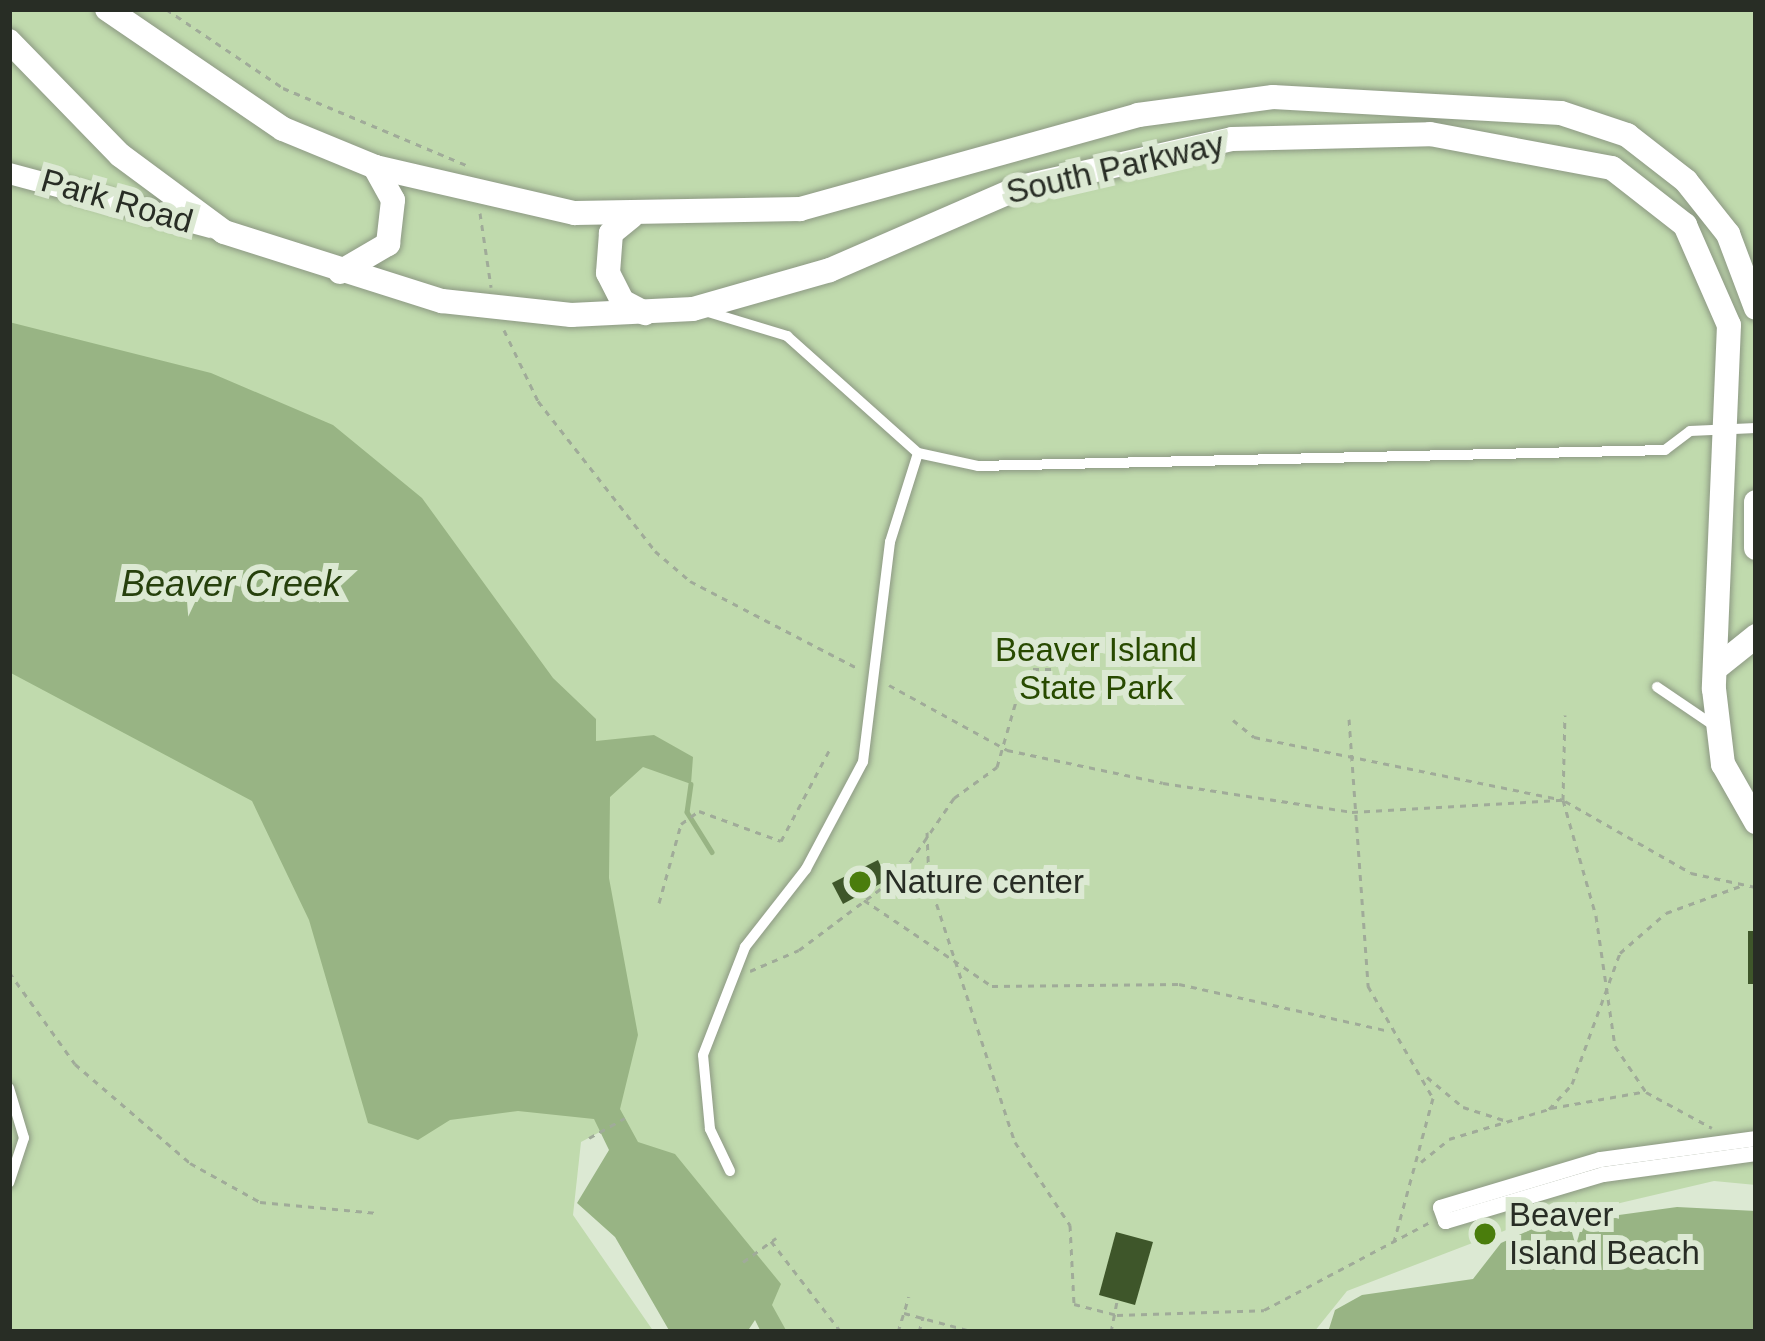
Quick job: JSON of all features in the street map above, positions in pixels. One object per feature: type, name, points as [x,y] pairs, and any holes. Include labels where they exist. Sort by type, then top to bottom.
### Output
[{"type":"street","name":"South Parkway","points":[[107,9],[215,90],[375,167],[478,197],[631,217],[747,216],[864,197],[1092,127],[1227,101],[1430,98],[1561,112],[1628,135],[1709,208],[1756,308]]},
{"type":"street","name":"South Parkway","points":[[9,41],[120,155],[224,232],[338,273],[494,308],[649,314],[693,309],[830,270],[1021,188],[1164,151],[1368,133],[1499,142],[1612,168],[1685,225],[1729,326],[1716,727],[1756,823]]},
{"type":"street","points":[[338,273],[388,244],[393,200],[375,167]]},
{"type":"street","name":"Park Road","points":[[9,172],[224,232]]},
{"type":"street","points":[[631,217],[611,233],[608,273],[622,302],[649,314]]},
{"type":"street","points":[[1756,502],[1756,548]]},
{"type":"street","points":[[1715,668],[1756,636]]},
{"type":"street","points":[[1756,1138],[1581,1163],[1440,1207],[1442,1216],[1603,1174],[1756,1153]]},
{"type":"lane","points":[[693,309],[787,336],[918,452],[1090,469],[1665,450],[1690,431],[1756,428]]},
{"type":"lane","points":[[730,1171],[700,1082],[727,984],[863,762],[890,542],[918,452]]},
{"type":"lane","points":[[1657,687],[1716,727]]},
{"type":"lane","points":[[9,1088],[24,1138],[9,1183]]},
{"type":"path","points":[[166,9],[283,88],[470,167],[494,308],[538,401],[655,550],[690,581],[1007,750],[1352,812],[1563,800]]},
{"type":"path","points":[[727,984],[799,950],[903,872],[927,832],[1007,750],[1022,684],[1053,668]]},
{"type":"path","points":[[1565,715],[1563,800],[1596,916],[1605,1005],[1615,1046],[1646,1092],[1730,1132]]},
{"type":"path","points":[[1349,718],[1357,930],[1388,1031],[1426,1076],[1463,1107],[1507,1121]]},
{"type":"path","points":[[1233,721],[1254,737],[1563,800],[1673,864],[1740,886],[1756,886]]},
{"type":"path","points":[[659,903],[681,824],[699,811],[782,841],[831,747]]},
{"type":"path","points":[[927,832],[928,881],[963,968],[1016,1142],[1070,1225],[1066,1290],[1074,1304],[1117,1315],[1264,1310],[1442,1216]]},
{"type":"path","points":[[1550,1108],[1572,1084],[1605,1005],[1620,952],[1666,913],[1740,886]]},
{"type":"path","points":[[864,899],[963,968],[1040,993],[1179,985],[1388,1031]]},
{"type":"path","points":[[9,972],[75,1064],[190,1163],[260,1202],[377,1213]]},
{"type":"path","points":[[1394,1244],[1432,1120],[1426,1076]]},
{"type":"path","points":[[1420,1163],[1449,1139],[1550,1108],[1646,1092]]},
{"type":"path","points":[[589,1138],[626,1118]]},
{"type":"path","points":[[742,1262],[773,1239],[842,1332]]},
{"type":"path","points":[[898,1332],[909,1298]]},
{"type":"path","points":[[1111,1332],[1117,1300]]},
{"type":"path","points":[[904,1313],[975,1332]]},
{"type":"path","points":[[919,1332],[924,1316]]},
{"type":"green space","name":"Beaver Island State Park","points":[[9,9],[1756,9],[1756,1185],[1714,1181],[1509,1229],[1347,1291],[1314,1332],[783,1332],[723,1216],[611,1126],[581,1142],[573,1215],[654,1332],[9,1332]]},
{"type":"water","name":"Beaver Creek","points":[[9,322],[211,373],[333,425],[422,498],[553,678],[596,719],[596,741],[654,735],[693,757],[691,784],[643,767],[610,797],[609,878],[638,1035],[620,1109],[638,1142],[675,1154],[781,1284],[772,1305],[787,1332],[761,1332],[755,1320],[747,1332],[670,1332],[615,1237],[577,1203],[609,1150],[594,1119],[518,1111],[450,1120],[418,1140],[368,1123],[309,920],[252,801],[9,672]]},
{"type":"water","points":[[1677,1207],[1756,1211],[1756,1332],[1328,1332],[1335,1310],[1362,1295],[1473,1279],[1501,1243],[1539,1226]]},
{"type":"building","name":"Nature center","points":[[878,860],[887,880],[843,904],[832,883]]},
{"type":"building","points":[[1748,931],[1756,931],[1756,984],[1748,984]]},
{"type":"building","points":[[1116,1232],[1153,1242],[1135,1305],[1099,1295]]},
{"type":"waterway","points":[[691,784],[687,812],[712,852]]},
{"type":"place","name":"Nature center","points":[[860,882]]},
{"type":"place","name":"Beaver Island Beach","points":[[1485,1234]]}]
